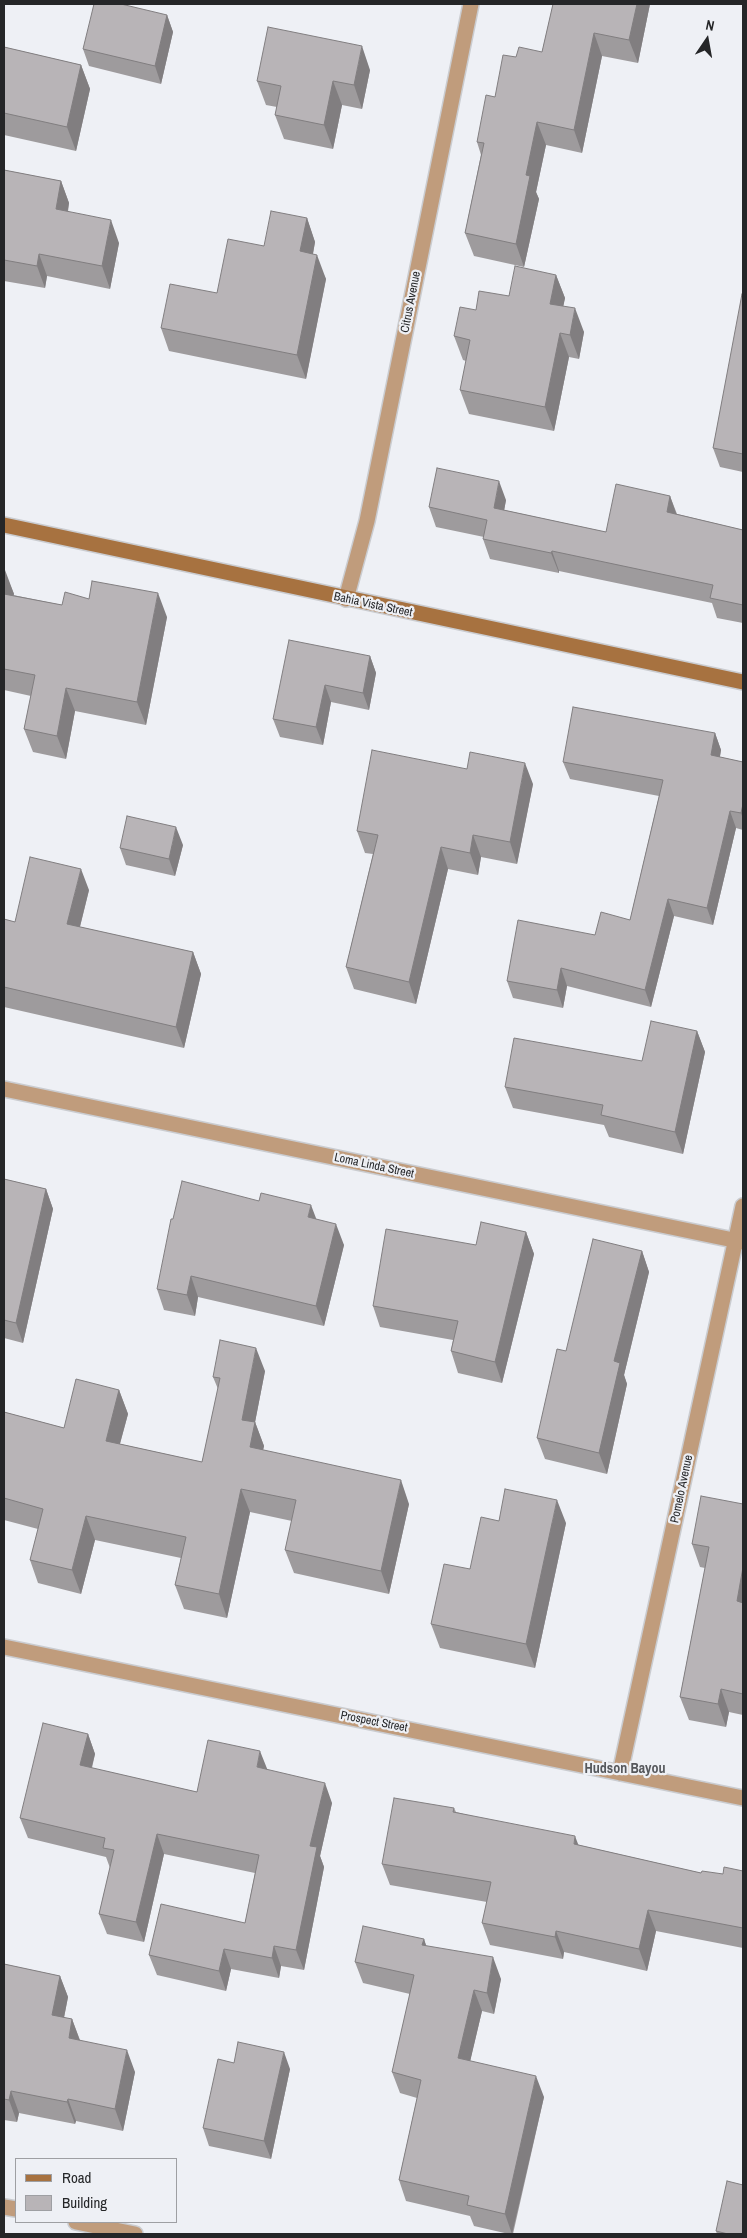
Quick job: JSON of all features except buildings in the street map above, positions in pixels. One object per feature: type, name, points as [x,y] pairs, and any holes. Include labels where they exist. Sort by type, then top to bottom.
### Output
[{"type":"street","name":"Citrus Avenue","points":[[346,599],[367,521],[471,4]]},
{"type":"street","name":"Bahia Vista Street","points":[[4,525],[743,682]]},
{"type":"street","name":"Loma Linda Street","points":[[4,1090],[740,1241]]},
{"type":"street","name":"Pomelo Avenue","points":[[620,1772],[740,1241],[743,1206]]},
{"type":"street","name":"Prospect Street","points":[[4,1647],[743,1798]]},
{"type":"street","points":[[81,2223],[135,2234]]},
{"type":"district","name":"Hudson Bayou","points":[[625,1769]]}]
